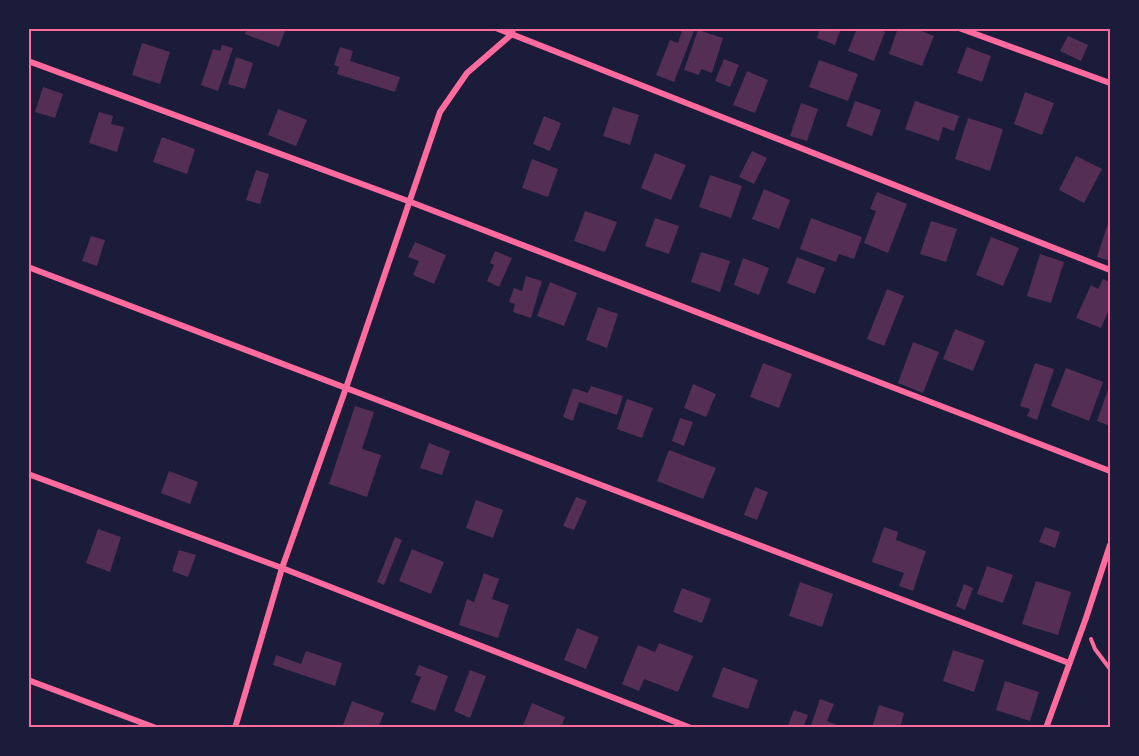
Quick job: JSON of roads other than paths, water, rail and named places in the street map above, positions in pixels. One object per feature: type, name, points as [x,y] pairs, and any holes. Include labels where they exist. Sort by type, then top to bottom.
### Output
[{"type":"street","points":[[496,28],[513,32],[1110,270]]},
{"type":"street","points":[[959,28],[1110,83]]},
{"type":"street","points":[[236,728],[282,568],[440,112],[466,73],[513,32]]},
{"type":"street","points":[[28,61],[408,201],[1110,471]]},
{"type":"street","points":[[28,267],[1069,663]]},
{"type":"street","points":[[28,474],[282,568],[690,728]]},
{"type":"street","points":[[1046,728],[1110,545]]},
{"type":"street","points":[[28,680],[156,728]]}]
